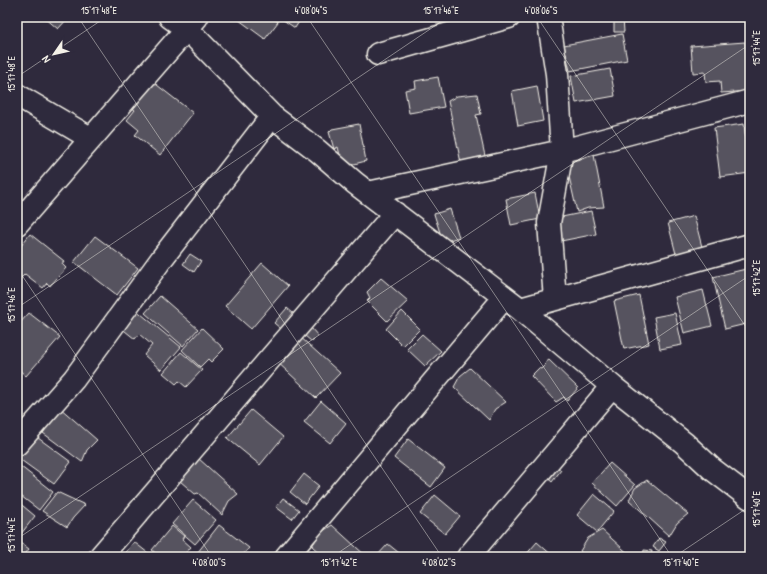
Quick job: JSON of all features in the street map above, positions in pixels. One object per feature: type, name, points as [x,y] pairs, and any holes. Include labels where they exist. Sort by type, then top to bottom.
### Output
[{"type":"street","points":[[378,54],[509,17]]},
{"type":"street","points":[[548,17],[557,74],[562,150],[549,223],[555,299]]},
{"type":"street","points":[[17,224],[90,138],[185,21],[272,116],[368,193],[512,304],[684,443],[712,469],[750,498]]},
{"type":"street","points":[[17,95],[90,138]]},
{"type":"street","points":[[368,193],[562,150],[750,101]]},
{"type":"street","points":[[17,444],[74,379],[163,257],[272,116]]},
{"type":"street","points":[[100,557],[395,213]]},
{"type":"street","points":[[286,557],[512,304],[555,299],[750,245]]},
{"type":"street","points":[[468,557],[612,386]]},
{"type":"building","points":[[44,17],[69,17],[58,29]]},
{"type":"building","points":[[235,17],[272,17],[278,22],[265,39]]},
{"type":"building","points":[[279,17],[302,17],[295,28]]},
{"type":"building","points":[[614,17],[623,17],[624,32],[614,32]]},
{"type":"building","points":[[622,34],[627,60],[570,71],[564,45]]},
{"type":"building","points":[[745,42],[749,91],[721,93],[720,81],[706,82],[705,72],[693,73],[691,46]]},
{"type":"building","points":[[610,69],[615,96],[576,103],[571,76]]},
{"type":"building","points":[[438,77],[444,107],[409,113],[405,90],[416,88],[415,81]]},
{"type":"building","points":[[148,78],[193,113],[160,155],[135,135],[139,130],[127,120],[135,110],[127,104]]},
{"type":"building","points":[[537,86],[543,121],[518,126],[512,91]]},
{"type":"building","points":[[477,94],[481,114],[476,115],[485,156],[461,163],[448,101],[457,96]]},
{"type":"building","points":[[359,124],[366,161],[346,166],[342,164],[338,147],[334,149],[329,132],[332,129]]},
{"type":"building","points":[[744,124],[750,173],[720,177],[714,128]]},
{"type":"building","points":[[594,155],[604,207],[588,208],[577,212],[566,163]]},
{"type":"building","points":[[535,193],[540,219],[511,225],[506,199]]},
{"type":"building","points":[[450,209],[459,237],[443,242],[434,214]]},
{"type":"building","points":[[591,211],[596,234],[561,241],[557,218]]},
{"type":"building","points":[[694,216],[702,247],[676,254],[668,223]]},
{"type":"building","points":[[30,234],[64,261],[62,264],[66,268],[50,286],[47,283],[43,288],[25,274],[20,279],[17,276],[17,251]]},
{"type":"building","points":[[95,236],[138,268],[117,295],[74,262]]},
{"type":"building","points":[[190,254],[201,261],[194,272],[183,264]]},
{"type":"building","points":[[262,263],[288,286],[251,329],[225,306]]},
{"type":"building","points":[[750,268],[750,323],[725,329],[713,277]]},
{"type":"building","points":[[381,278],[408,301],[387,321],[367,301],[370,298],[367,292]]},
{"type":"building","points":[[703,290],[712,326],[684,333],[675,297]]},
{"type":"building","points":[[639,295],[649,344],[624,349],[614,301]]},
{"type":"building","points":[[160,296],[198,329],[183,346],[145,313]]},
{"type":"building","points":[[287,308],[300,319],[287,334],[274,323]]},
{"type":"building","points":[[135,309],[181,347],[161,370],[144,355],[152,345],[139,334],[135,339],[120,327]]},
{"type":"building","points":[[402,311],[420,329],[403,346],[386,329]]},
{"type":"building","points":[[29,313],[60,337],[26,376],[17,368],[17,326]]},
{"type":"building","points":[[675,313],[682,345],[660,349],[654,317]]},
{"type":"building","points":[[202,328],[224,349],[211,362],[208,359],[200,367],[182,350]]},
{"type":"building","points":[[311,328],[318,336],[312,342],[304,335]]},
{"type":"building","points":[[422,334],[441,351],[425,366],[407,349]]},
{"type":"building","points":[[298,335],[340,373],[316,398],[275,360]]},
{"type":"building","points":[[181,352],[202,370],[186,387],[179,381],[176,384],[163,373]]},
{"type":"building","points":[[549,360],[578,388],[567,401],[564,397],[556,402],[531,376],[539,368],[541,369]]},
{"type":"building","points":[[470,368],[506,402],[495,409],[489,420],[454,387],[460,376]]},
{"type":"building","points":[[321,401],[346,423],[330,443],[304,422]]},
{"type":"building","points":[[59,407],[97,440],[87,450],[82,462],[43,433]]},
{"type":"building","points":[[251,410],[283,437],[260,465],[227,438]]},
{"type":"building","points":[[34,435],[71,462],[54,484],[18,458]]},
{"type":"building","points":[[408,439],[445,468],[431,487],[394,458]]},
{"type":"building","points":[[198,458],[238,494],[229,501],[222,515],[198,493],[195,494],[180,481],[189,467]]},
{"type":"building","points":[[610,463],[635,485],[617,506],[592,483]]},
{"type":"building","points":[[554,465],[561,470],[552,482],[545,476]]},
{"type":"building","points":[[20,466],[53,492],[39,510],[17,493],[17,470]]},
{"type":"building","points":[[304,474],[319,486],[305,504],[290,492]]},
{"type":"building","points":[[647,480],[688,514],[677,523],[669,536],[629,500],[635,488]]},
{"type":"building","points":[[57,492],[85,505],[67,527],[42,511]]},
{"type":"building","points":[[594,494],[614,511],[597,532],[577,515]]},
{"type":"building","points":[[435,495],[460,516],[445,534],[420,514]]},
{"type":"building","points":[[283,498],[299,510],[292,519],[276,507]]},
{"type":"building","points":[[193,500],[216,520],[195,544],[172,524]]},
{"type":"building","points":[[17,501],[35,516],[17,539]]},
{"type":"building","points":[[219,525],[249,548],[241,557],[194,557]]},
{"type":"building","points":[[332,525],[367,557],[324,557],[312,546],[320,533]]},
{"type":"building","points":[[172,526],[184,536],[182,539],[191,547],[182,557],[160,557],[152,550]]},
{"type":"building","points":[[602,530],[632,557],[586,557],[580,551],[588,538]]},
{"type":"building","points":[[659,538],[666,542],[659,551],[653,547]]},
{"type":"building","points":[[17,540],[29,549],[23,557],[17,557]]},
{"type":"building","points":[[134,542],[153,557],[122,557]]},
{"type":"building","points":[[537,542],[554,557],[524,557]]},
{"type":"building","points":[[388,544],[404,557],[376,557]]},
{"type":"building","points":[[644,550],[652,551],[651,557],[643,557]]}]
